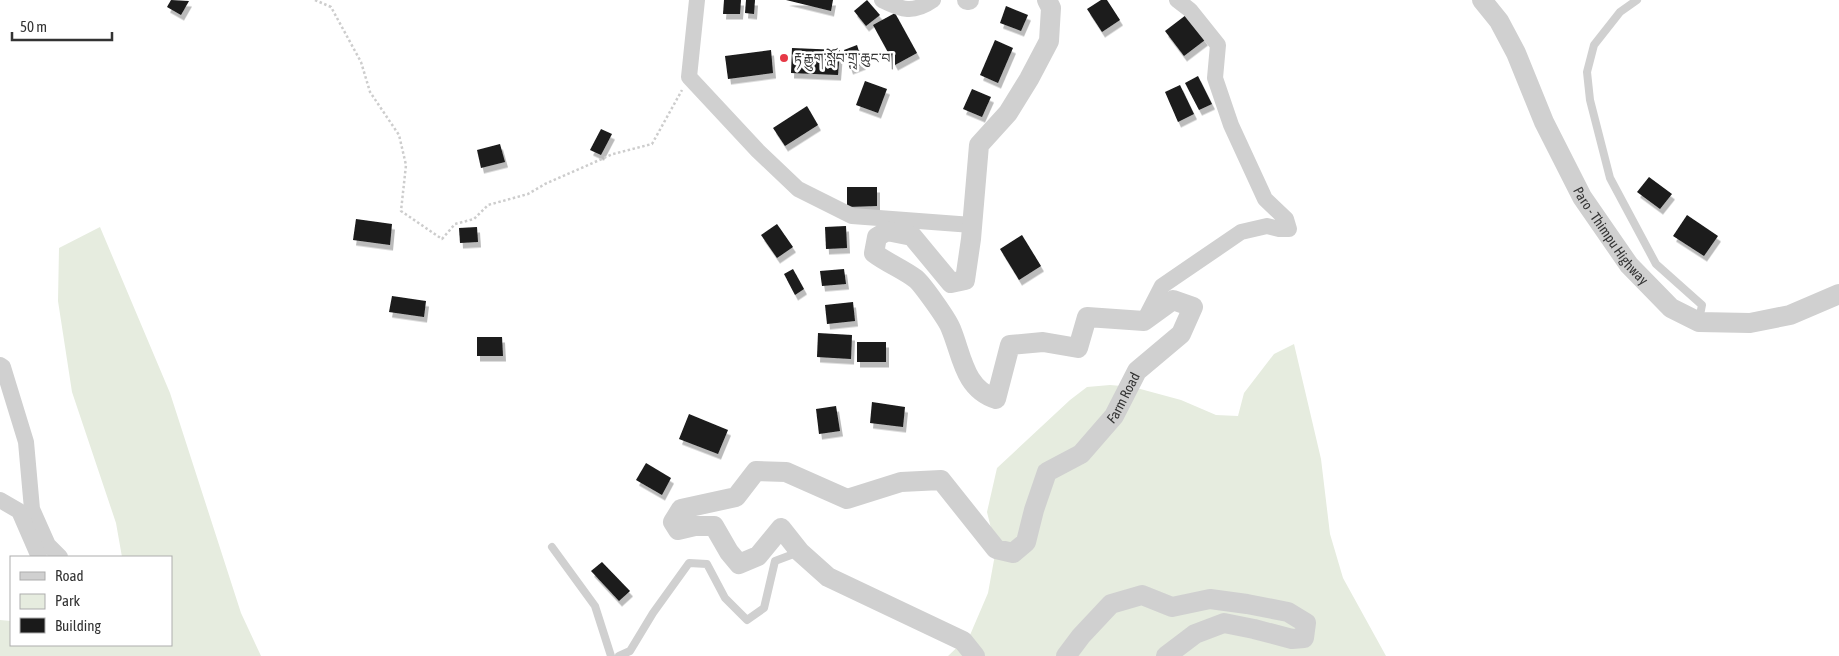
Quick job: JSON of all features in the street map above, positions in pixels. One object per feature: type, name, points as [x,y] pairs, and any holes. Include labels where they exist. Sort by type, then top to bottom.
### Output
[{"type":"street","points":[[697,0],[689,78],[758,151],[798,189],[852,216],[972,224]]},
{"type":"street","points":[[882,0],[899,9],[921,8],[933,0]]},
{"type":"street","points":[[1047,0],[1051,8],[1049,41],[1008,113],[979,145],[965,280],[951,283],[912,236],[887,232],[877,237],[874,253],[917,280],[951,327],[965,372],[985,396],[996,399],[1010,345],[1043,342],[1078,348],[1087,318],[1144,321],[1162,286],[1240,232],[1267,226],[1279,229],[1289,228],[1286,219],[1265,199],[1231,125],[1216,78],[1218,45],[1190,10],[1177,0]]},
{"type":"street","name":"Paro - Thimpu Highway","points":[[1482,0],[1499,21],[1516,53],[1544,122],[1582,198],[1629,265],[1671,308],[1698,322],[1750,323],[1790,315],[1839,294]]},
{"type":"street","name":"Farm Road","points":[[975,656],[963,641],[828,577],[800,552],[782,528],[758,556],[739,564],[729,552],[714,526],[695,526],[678,530],[673,522],[681,509],[736,497],[756,470],[786,472],[847,499],[901,482],[941,480],[996,549],[1013,553],[1026,542],[1034,510],[1047,472],[1081,454],[1114,416],[1137,371],[1181,334],[1193,307],[1173,300],[1144,321]]},
{"type":"street","points":[[0,365],[3,367],[26,442],[32,509],[48,545],[59,556]]},
{"type":"street","points":[[0,500],[19,511],[40,556]]},
{"type":"street","points":[[1066,656],[1081,636],[1111,604],[1142,595],[1172,607],[1210,599],[1247,604],[1288,612],[1306,623],[1304,638],[1292,639],[1254,628],[1224,623],[1195,634],[1166,656]]},
{"type":"lane","points":[[1637,0],[1620,12],[1594,45],[1586,72],[1590,100],[1610,178],[1656,264],[1702,305],[1698,322]]},
{"type":"lane","points":[[552,546],[595,606],[611,656]]},
{"type":"lane","points":[[619,656],[630,651],[653,613],[689,563],[707,564],[725,598],[747,620],[764,608],[775,560],[800,552]]},
{"type":"path","points":[[315,0],[331,7],[361,62],[370,92],[399,135],[406,165],[401,211],[442,239],[455,224],[474,219],[488,205],[528,194],[613,154],[652,144],[689,78]]},
{"type":"green space","points":[[100,227],[170,393],[241,613],[261,656],[0,656],[0,620],[10,621],[10,646],[172,646],[172,556],[122,556],[116,523],[72,392],[58,301],[59,248]]},
{"type":"green space","points":[[1294,344],[1321,459],[1330,534],[1343,578],[1386,656],[948,656],[970,635],[988,593],[996,549],[987,512],[997,468],[1070,400],[1087,387],[1110,385],[1133,387],[1181,400],[1216,415],[1238,416],[1244,393],[1274,354]]},
{"type":"building","points":[[171,0],[189,1],[181,15],[167,7]]},
{"type":"building","points":[[724,0],[741,0],[740,14],[723,14]]},
{"type":"building","points":[[746,0],[755,0],[754,14],[745,13]]},
{"type":"building","points":[[786,0],[833,0],[831,11]]},
{"type":"building","points":[[867,0],[880,15],[866,26],[854,11]]},
{"type":"building","points":[[1101,0],[1107,0],[1120,20],[1102,32],[1087,9]]},
{"type":"building","points":[[1006,6],[1028,15],[1021,31],[1000,23]]},
{"type":"building","points":[[895,13],[917,53],[895,65],[873,25]]},
{"type":"building","points":[[1186,15],[1205,40],[1184,56],[1165,31]]},
{"type":"building","points":[[995,40],[1013,48],[998,83],[980,75]]},
{"type":"building","points":[[857,45],[863,64],[850,69],[844,50]]},
{"type":"building","points":[[792,48],[840,50],[838,75],[791,73]]},
{"type":"building","points":[[771,50],[773,73],[728,79],[725,56]]},
{"type":"building","points":[[1198,76],[1212,104],[1199,110],[1185,83]]},
{"type":"building","points":[[865,81],[887,89],[878,113],[856,105]]},
{"type":"building","points":[[1180,85],[1194,114],[1178,122],[1165,92]]},
{"type":"building","points":[[972,89],[991,97],[982,117],[963,109]]},
{"type":"building","points":[[807,106],[818,125],[785,146],[773,128]]},
{"type":"building","points":[[601,129],[612,134],[601,155],[590,150]]},
{"type":"building","points":[[500,144],[505,162],[481,168],[477,150]]},
{"type":"building","points":[[1649,177],[1672,194],[1660,209],[1637,192]]},
{"type":"building","points":[[847,187],[877,187],[877,206],[847,207]]},
{"type":"building","points":[[1687,215],[1718,236],[1704,256],[1673,236]]},
{"type":"building","points":[[356,219],[392,224],[390,245],[353,240]]},
{"type":"building","points":[[777,224],[793,247],[777,258],[761,235]]},
{"type":"building","points":[[846,226],[847,248],[826,249],[825,227]]},
{"type":"building","points":[[477,227],[478,242],[460,243],[459,228]]},
{"type":"building","points":[[1022,235],[1041,266],[1019,280],[1000,249]]},
{"type":"building","points":[[793,269],[804,289],[795,295],[784,274]]},
{"type":"building","points":[[844,269],[846,284],[822,286],[820,271]]},
{"type":"building","points":[[392,296],[426,301],[424,317],[389,312]]},
{"type":"building","points":[[853,302],[855,321],[827,324],[825,305]]},
{"type":"building","points":[[818,333],[852,335],[851,359],[817,357]]},
{"type":"building","points":[[477,337],[502,337],[503,356],[477,356]]},
{"type":"building","points":[[857,342],[886,342],[886,362],[857,362]]},
{"type":"building","points":[[872,402],[905,407],[903,427],[870,423]]},
{"type":"building","points":[[836,406],[840,431],[819,434],[816,409]]},
{"type":"building","points":[[689,414],[728,430],[718,454],[679,439]]},
{"type":"building","points":[[646,463],[671,478],[662,495],[636,480]]},
{"type":"building","points":[[602,562],[630,591],[619,601],[591,571]]},
{"type":"place","name":"རྟ་རྒྱུག་སློབ་གྲྭ་ཆུང་བ།","points":[[784,58]]}]
